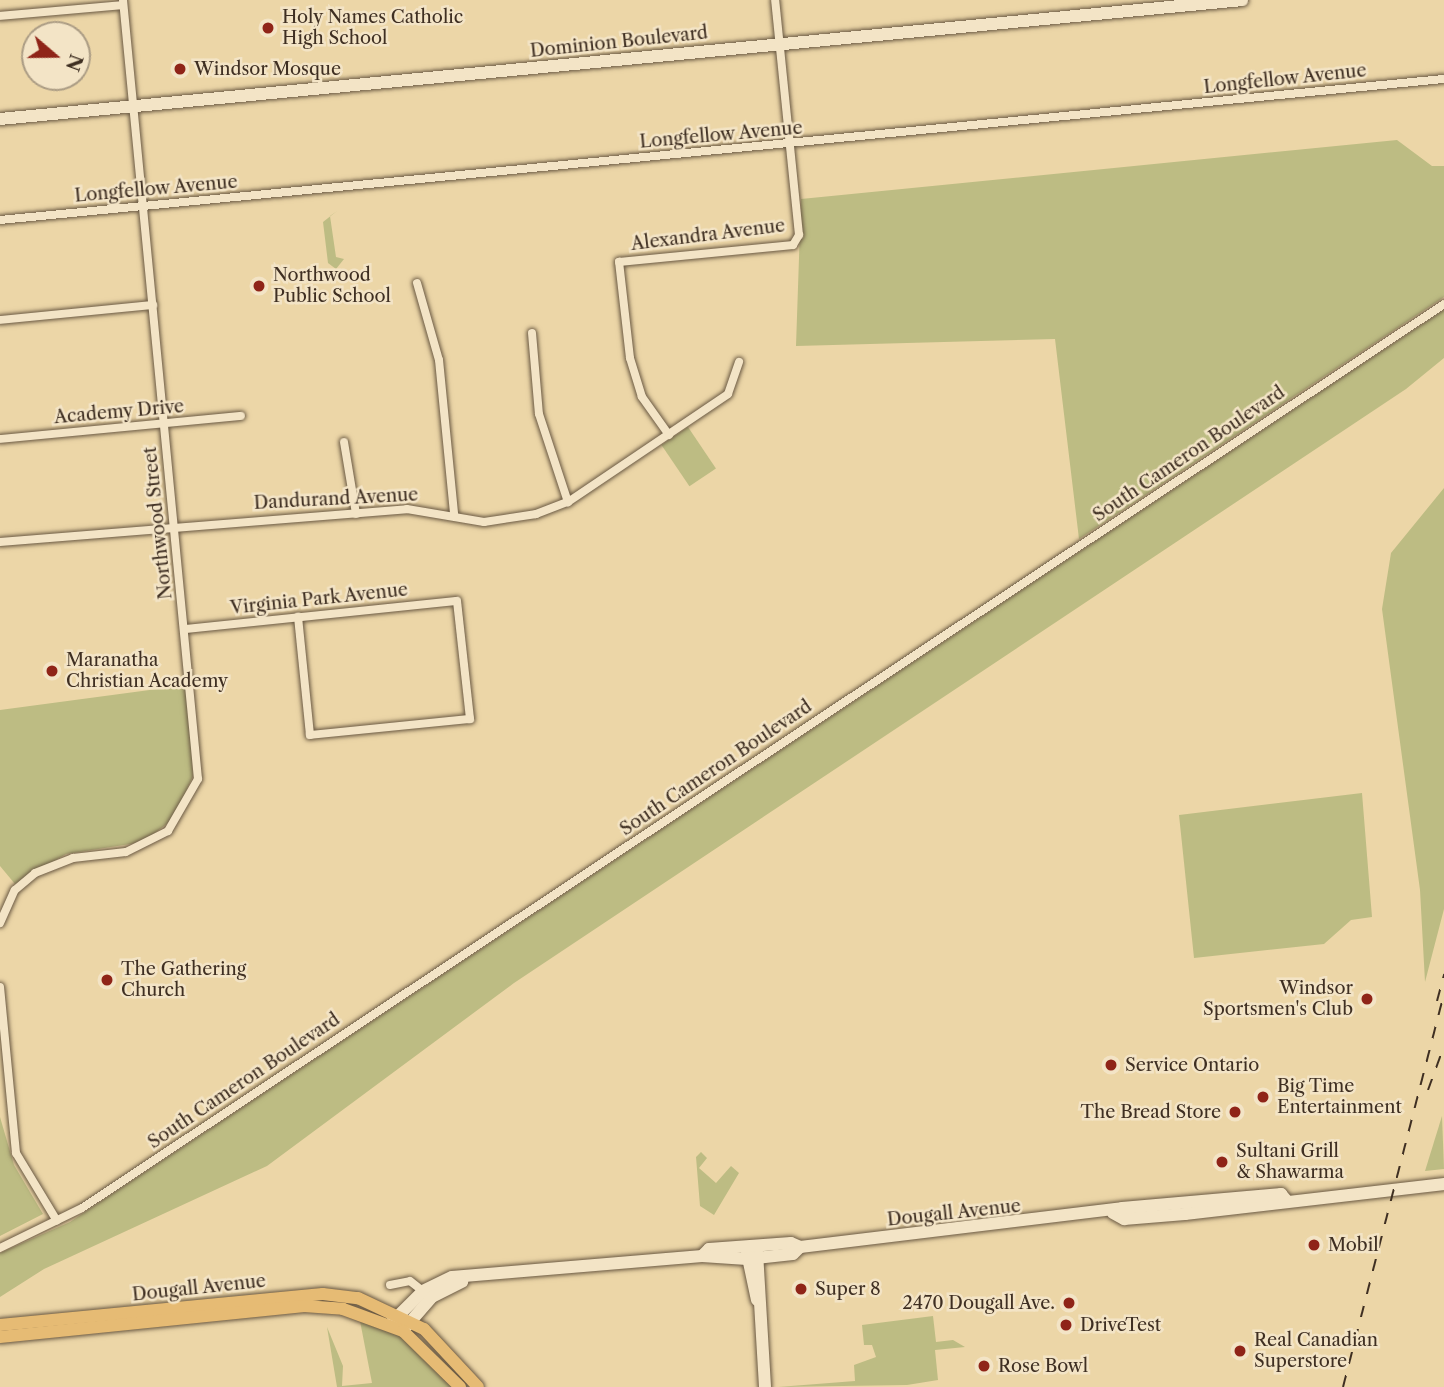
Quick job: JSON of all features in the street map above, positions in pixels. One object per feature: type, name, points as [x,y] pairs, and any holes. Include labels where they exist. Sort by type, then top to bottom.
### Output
[{"type":"main road","name":"Dougall Avenue","points":[[0,1325],[323,1294],[395,1319],[407,1326]]},
{"type":"main road","name":"Dougall Avenue","points":[[0,1337],[304,1306],[343,1309],[395,1319]]},
{"type":"main road","points":[[407,1326],[460,1387]]},
{"type":"main road","points":[[407,1326],[478,1387]]},
{"type":"street","points":[[775,0],[789,145]]},
{"type":"street","name":"Dominion Boulevard","points":[[0,119],[1242,0]]},
{"type":"street","points":[[0,16],[123,2]]},
{"type":"street","name":"Northwood Street","points":[[0,923],[15,890],[35,873],[73,858],[147,845],[183,814],[198,779],[198,755],[123,2]]},
{"type":"street","name":"Longfellow Avenue","points":[[0,220],[1444,79]]},
{"type":"street","name":"Alexandra Avenue","points":[[669,435],[642,397],[630,358],[619,262],[793,245],[799,235],[789,145]]},
{"type":"street","points":[[417,283],[439,360],[454,514]]},
{"type":"street","name":"South Cameron Boulevard","points":[[0,1248],[57,1222],[1444,304]]},
{"type":"street","points":[[0,320],[153,306]]},
{"type":"street","points":[[532,333],[538,414],[568,502]]},
{"type":"street","name":"Dandurand Avenue","points":[[0,542],[174,525],[356,514],[454,514],[508,520],[568,502],[729,394],[738,362]]},
{"type":"street","name":"Academy Drive","points":[[0,439],[242,416]]},
{"type":"street","points":[[345,443],[356,514]]},
{"type":"street","name":"Virginia Park Avenue","points":[[185,629],[298,617],[457,601],[470,719],[310,735],[298,617]]},
{"type":"street","points":[[0,987],[12,1112],[25,1176],[57,1222]]},
{"type":"street","points":[[0,1114],[12,1112]]},
{"type":"street","name":"Dougall Avenue","points":[[395,1319],[422,1291],[452,1277],[752,1252],[1281,1194],[1286,1200],[1444,1184]]},
{"type":"street","points":[[752,1252],[765,1387]]},
{"type":"street","name":"Dougall Avenue","points":[[407,1326],[432,1297],[471,1277]]},
{"type":"street","points":[[390,1285],[410,1281],[422,1291]]},
{"type":"shaded area","points":[[1397,140],[1432,166],[1444,166],[1444,297],[1079,539],[1055,339],[796,346],[801,199]]},
{"type":"shaded area","points":[[330,216],[336,257],[344,259],[336,269],[328,263],[323,222]]},
{"type":"shaded area","points":[[1444,310],[1444,358],[1406,389],[514,983],[267,1166],[44,1269],[0,1297],[0,1253],[70,1222]]},
{"type":"shaded area","points":[[688,427],[716,468],[689,486],[661,445]]},
{"type":"shaded area","points":[[1444,488],[1444,909],[1425,982],[1420,890],[1382,609],[1391,553]]},
{"type":"shaded area","points":[[187,685],[193,776],[173,819],[143,842],[66,854],[15,884],[0,866],[0,710]]},
{"type":"shaded area","points":[[1362,793],[1372,917],[1351,920],[1324,944],[1194,958],[1179,815]]},
{"type":"shaded area","points":[[1442,1116],[1444,1169],[1425,1171]]},
{"type":"shaded area","points":[[0,1117],[14,1165],[43,1214],[0,1236]]},
{"type":"shaded area","points":[[701,1152],[707,1158],[699,1168],[716,1183],[731,1166],[739,1173],[714,1215],[700,1206],[696,1157]]},
{"type":"shaded area","points":[[933,1316],[936,1342],[953,1340],[965,1347],[935,1350],[938,1380],[907,1385],[778,1387],[855,1381],[854,1365],[876,1357],[872,1345],[864,1345],[862,1325]]},
{"type":"shaded area","points":[[360,1321],[401,1336],[455,1387],[337,1387],[327,1327],[343,1366],[342,1386],[372,1383]]},
{"type":"railway","points":[[1437,1001],[1444,974]]},
{"type":"railway","points":[[1343,1387],[1444,994]]},
{"type":"railway","points":[[1428,1090],[1444,1046]]},
{"type":"place","name":"Holy Names Catholic High School","points":[[268,28]]},
{"type":"place","name":"Windsor Mosque","points":[[180,69]]},
{"type":"place","name":"Northwood Public School","points":[[259,286]]},
{"type":"place","name":"Maranatha Christian Academy","points":[[52,671]]},
{"type":"place","name":"The Gathering Church","points":[[107,980]]},
{"type":"place","name":"Windsor Sportsmen's Club","points":[[1367,999]]},
{"type":"place","name":"Service Ontario","points":[[1111,1065]]},
{"type":"place","name":"Big Time Entertainment","points":[[1263,1097]]},
{"type":"place","name":"The Bread Store","points":[[1235,1112]]},
{"type":"place","name":"Sultani Grill & Shawarma","points":[[1222,1162]]},
{"type":"place","name":"Mobil","points":[[1314,1245]]},
{"type":"place","name":"Super 8","points":[[801,1289]]},
{"type":"place","name":"2470 Dougall Ave.","points":[[1069,1303]]},
{"type":"place","name":"DriveTest","points":[[1066,1325]]},
{"type":"place","name":"Real Canadian Superstore","points":[[1240,1351]]},
{"type":"place","name":"Rose Bowl","points":[[984,1366]]}]
